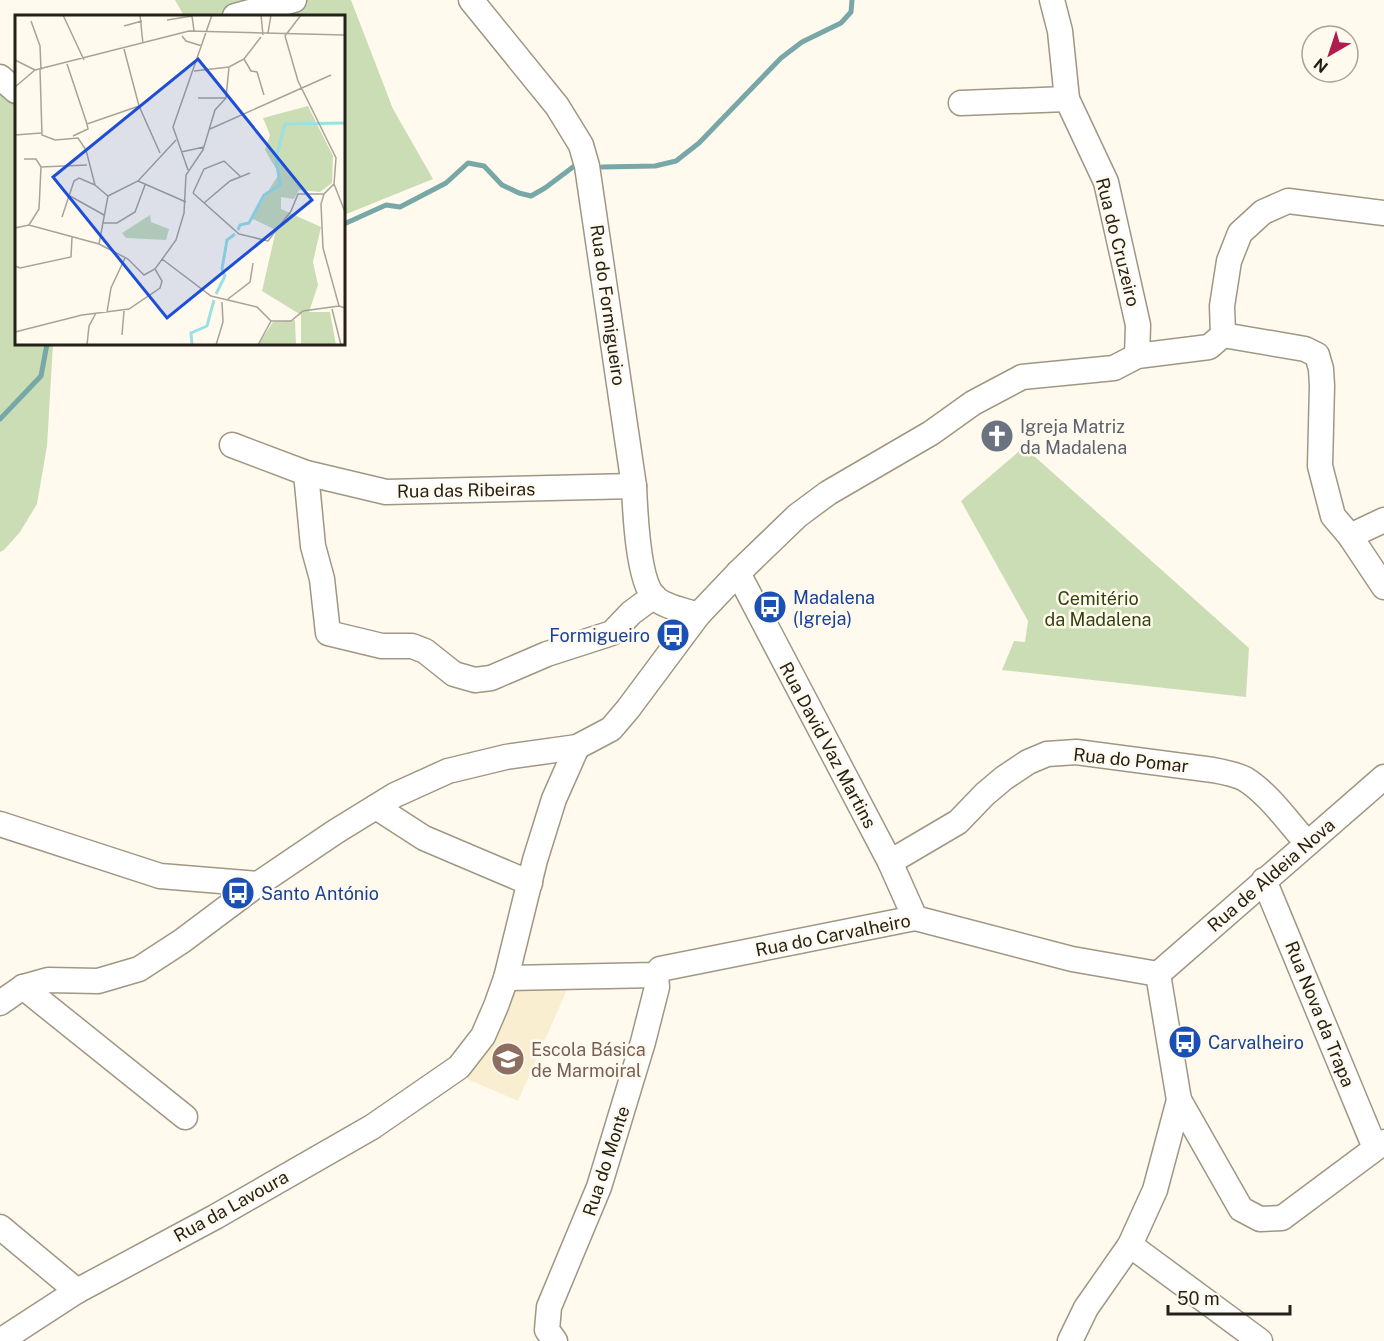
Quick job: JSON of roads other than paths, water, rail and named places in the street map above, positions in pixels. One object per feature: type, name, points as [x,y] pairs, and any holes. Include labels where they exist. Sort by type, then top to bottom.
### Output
[{"type":"street","points":[[239,15],[294,0]]},
{"type":"street","name":"Rua do Formigueiro","points":[[471,0],[557,106],[581,145],[587,166],[634,486],[635,524],[647,583],[654,596]]},
{"type":"street","name":"Rua do Cruzeiro","points":[[1052,0],[1060,31],[1067,99],[1106,182],[1138,325],[1137,356]]},
{"type":"street","points":[[0,77],[15,91]]},
{"type":"street","points":[[961,104],[1067,99]]},
{"type":"street","points":[[1223,336],[1222,306],[1228,261],[1240,233],[1263,212],[1288,201],[1384,213]]},
{"type":"street","points":[[0,1003],[23,987],[48,980],[98,981],[139,969],[197,930],[258,884],[376,807],[395,795],[448,771],[506,757],[577,747],[611,729],[698,615],[797,516],[828,493],[931,433],[973,403],[1022,377],[1114,368],[1137,356],[1209,347],[1223,336],[1305,349],[1317,355],[1321,369],[1320,466],[1333,516],[1350,536],[1384,587]]},
{"type":"street","name":"Rua das Ribeiras","points":[[232,446],[306,472],[386,492],[634,486]]},
{"type":"street","points":[[306,472],[313,546],[322,579],[328,633],[382,646],[412,646],[425,651],[454,674],[475,680],[491,678],[547,654],[612,633],[631,613],[654,596],[664,603],[698,615]]},
{"type":"street","points":[[1350,536],[1384,520]]},
{"type":"street","name":"Rua David Vaz Martins","points":[[738,573],[890,862],[915,918]]},
{"type":"street","name":"Rua da Lavoura","points":[[0,1341],[77,1291],[372,1127],[459,1067],[483,1036],[506,978],[554,799],[577,747]]},
{"type":"street","name":"Rua do Pomar","points":[[890,862],[958,822],[985,794],[1028,762],[1047,754],[1076,752],[1232,774],[1244,779],[1261,792],[1307,843]]},
{"type":"street","name":"Rua de Aldeia Nova","points":[[1158,974],[1384,777]]},
{"type":"street","points":[[376,807],[424,838],[530,883]]},
{"type":"street","points":[[0,824],[160,876],[258,884]]},
{"type":"street","name":"Rua Nova da Trapa","points":[[1179,1100],[1241,1209],[1260,1219],[1282,1218],[1379,1145],[1264,880]]},
{"type":"street","name":"Rua do Carvalheiro","points":[[506,978],[656,975],[660,969],[915,918],[1072,959],[1158,974]]},
{"type":"street","points":[[1070,1341],[1086,1308],[1130,1245],[1155,1190],[1179,1100],[1158,974]]},
{"type":"street","name":"Rua do Monte","points":[[555,1341],[547,1330],[549,1307],[599,1187],[649,1022],[657,987],[656,975]]},
{"type":"street","points":[[23,987],[185,1118]]},
{"type":"street","points":[[0,1227],[77,1291]]},
{"type":"street","points":[[1130,1245],[1260,1341]]},
{"type":"waterway","points":[[602,167],[655,166],[676,161],[699,143],[781,58],[802,42],[841,23],[851,12],[852,0]]},
{"type":"waterway","points":[[345,224],[386,205],[400,207],[446,183],[468,163],[484,166],[502,185],[531,196],[577,164]]},
{"type":"waterway","points":[[0,419],[41,376],[47,345]]},
{"type":"place","name":"Igreja Matriz da Madalena","points":[[997,436]]},
{"type":"place","name":"Madalena (Igreja)","points":[[770,607]]},
{"type":"place","name":"Formigueiro","points":[[673,635]]},
{"type":"place","name":"Santo António","points":[[238,893]]},
{"type":"place","name":"Carvalheiro","points":[[1185,1042]]},
{"type":"place","name":"Escola Básica de Marmoiral","points":[[508,1059]]},
{"type":"park label","name":"Cemitério da Madalena","points":[[1098,608]]}]
